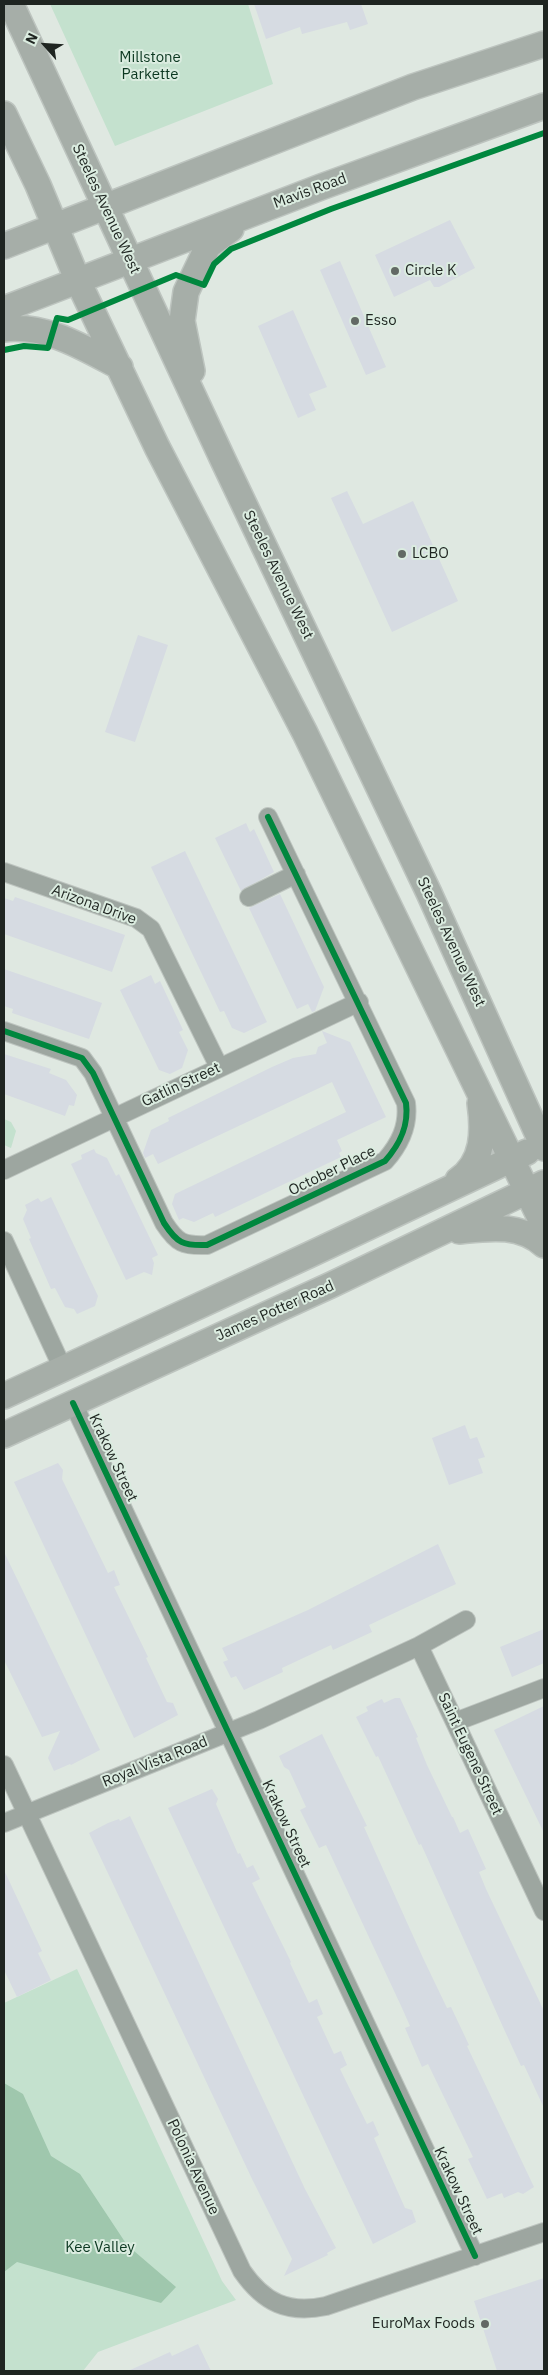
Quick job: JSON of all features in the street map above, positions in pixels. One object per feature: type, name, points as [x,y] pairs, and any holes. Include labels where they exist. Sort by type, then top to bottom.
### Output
[{"type":"main road","name":"Steeles Avenue West","points":[[11,4],[224,462],[420,874],[544,1147]]},
{"type":"main road","points":[[4,246],[413,87],[544,44]]},
{"type":"main road","name":"Mavis Road","points":[[4,309],[251,214],[544,106]]},
{"type":"main road","points":[[4,114],[38,185],[78,281],[157,448],[305,733],[511,1157],[536,1187],[544,1226]]},
{"type":"main road","points":[[198,405],[182,321],[186,292],[208,246],[251,214]]},
{"type":"main road","points":[[4,329],[16,327],[66,338],[120,367]]},
{"type":"main road","points":[[440,1193],[464,1176],[477,1157],[480,1147],[483,1126],[479,1101],[472,1077]]},
{"type":"main road","points":[[519,1091],[544,1104]]},
{"type":"main road","points":[[4,1396],[440,1193],[511,1157],[544,1147]]},
{"type":"main road","name":"James Potter Road","points":[[4,1435],[444,1232],[536,1187]]},
{"type":"main road","points":[[444,1232],[495,1227],[523,1232],[544,1245]]},
{"type":"street","name":"October Place","points":[[4,1031],[82,1058],[93,1074],[164,1223],[174,1239],[189,1246],[207,1245],[385,1160],[398,1146],[408,1114],[406,1103],[359,1002],[268,817]]},
{"type":"street","name":"Arizona Drive","points":[[4,872],[136,918],[151,929],[219,1067]]},
{"type":"street","points":[[249,897],[296,874]]},
{"type":"street","name":"Gatlin Street","points":[[4,1170],[359,1002]]},
{"type":"street","points":[[4,1241],[63,1370]]},
{"type":"street","name":"Krakow Street","points":[[73,1403],[475,2256]]},
{"type":"street","points":[[419,1646],[466,1620]]},
{"type":"street","name":"Royal Vista Road","points":[[4,1823],[26,1812],[53,1804],[229,1732],[419,1646]]},
{"type":"street","name":"Saint Eugene Street","points":[[419,1646],[544,1911]]},
{"type":"street","points":[[455,1722],[544,1688]]},
{"type":"street","name":"Polonia Avenue","points":[[4,1765],[242,2271],[260,2293],[276,2304],[300,2309],[315,2308],[544,2232]]},
{"type":"green space","name":"Millstone Parkette","points":[[50,4],[248,4],[273,84],[115,146]]},
{"type":"green space","points":[[4,1119],[11,1122],[16,1131],[11,1148],[4,1145]]},
{"type":"green space","name":"Kee Valley","points":[[77,1969],[222,2281],[236,2300],[98,2352],[83,2371],[4,2371],[4,2003]]},
{"type":"shaded area","points":[[4,2083],[23,2094],[51,2156],[80,2174],[127,2245],[176,2287],[161,2303],[17,2262],[4,2272]]},
{"type":"building","points":[[254,4],[361,4],[368,24],[350,30],[347,22],[302,34],[300,27],[266,39]]},
{"type":"building","points":[[450,220],[475,268],[439,287],[434,287],[430,280],[394,297],[375,255]]},
{"type":"building","points":[[340,261],[386,367],[366,375],[320,270]]},
{"type":"building","points":[[293,310],[327,387],[309,394],[316,410],[298,418],[258,326]]},
{"type":"building","points":[[347,491],[363,524],[413,501],[458,601],[392,632],[331,498]]},
{"type":"building","points":[[138,635],[168,645],[135,742],[105,732]]},
{"type":"building","points":[[246,823],[250,832],[254,829],[274,872],[241,891],[215,838]]},
{"type":"building","points":[[185,851],[267,1022],[244,1033],[232,1028],[224,1011],[220,1012],[151,867]]},
{"type":"building","points":[[280,894],[324,987],[315,1011],[312,1012],[308,1004],[297,1009],[249,908]]},
{"type":"building","points":[[15,897],[125,935],[112,972],[4,934],[4,898],[13,901]]},
{"type":"building","points":[[4,969],[102,1003],[89,1039],[12,1013],[13,1009],[4,1006]]},
{"type":"building","points":[[151,975],[155,984],[160,981],[183,1030],[179,1032],[188,1050],[182,1068],[170,1074],[159,1070],[120,990]]},
{"type":"building","points":[[322,1031],[350,1042],[386,1117],[337,1140],[342,1151],[339,1153],[341,1157],[215,1217],[213,1213],[194,1222],[183,1218],[179,1220],[172,1204],[175,1194],[346,1112],[332,1082],[158,1164],[153,1154],[145,1158],[143,1153],[151,1130],[169,1121],[168,1118],[272,1067],[293,1058],[316,1054],[318,1047],[327,1043]]},
{"type":"building","points":[[4,1054],[51,1069],[49,1073],[66,1080],[77,1095],[74,1106],[69,1105],[65,1116],[4,1094]]},
{"type":"building","points":[[94,1149],[96,1153],[107,1158],[116,1176],[119,1174],[158,1255],[152,1258],[154,1263],[152,1275],[144,1272],[126,1280],[71,1164],[82,1159],[81,1155]]},
{"type":"building","points":[[51,1197],[98,1296],[95,1306],[77,1314],[74,1309],[65,1307],[55,1288],[51,1289],[29,1239],[31,1238],[23,1219],[27,1210],[25,1205],[38,1198],[41,1202]]},
{"type":"building","points":[[465,1425],[470,1439],[477,1437],[485,1457],[478,1459],[483,1473],[449,1485],[432,1438]]},
{"type":"building","points":[[58,1463],[63,1470],[62,1479],[108,1573],[114,1570],[120,1585],[114,1587],[148,1657],[146,1658],[167,1702],[173,1703],[178,1715],[134,1738],[14,1482]]},
{"type":"building","points":[[438,1544],[456,1584],[369,1625],[372,1632],[333,1650],[331,1645],[282,1668],[283,1672],[244,1690],[236,1676],[231,1678],[223,1662],[228,1660],[222,1648],[308,1610]]},
{"type":"building","points":[[4,1552],[100,1750],[71,1765],[54,1771],[48,1758],[60,1731],[42,1737],[4,1660]]},
{"type":"building","points":[[544,1629],[544,1663],[512,1677],[500,1647]]},
{"type":"building","points":[[400,1698],[418,1737],[416,1738],[427,1765],[460,1833],[468,1829],[486,1869],[479,1872],[486,1889],[544,2011],[544,2108],[524,2065],[521,2066],[421,1844],[419,1845],[378,1756],[376,1757],[356,1717],[368,1711],[366,1707],[382,1699],[384,1703]]},
{"type":"building","points":[[544,1706],[544,1833],[494,1730]]},
{"type":"building","points":[[322,1734],[367,1826],[364,1827],[423,1958],[447,2008],[451,2007],[469,2045],[467,2046],[534,2187],[523,2194],[518,2192],[504,2198],[502,2193],[487,2199],[468,2159],[473,2157],[428,2064],[422,2067],[405,2028],[410,2026],[326,1845],[319,1848],[300,1810],[306,1807],[289,1770],[284,1767],[279,1756]]},
{"type":"building","points":[[212,1789],[218,1799],[216,1804],[238,1854],[240,1853],[247,1868],[253,1865],[260,1879],[252,1883],[309,2003],[317,1999],[323,2014],[317,2017],[334,2054],[341,2051],[347,2065],[340,2069],[367,2124],[373,2121],[379,2135],[374,2138],[405,2208],[412,2210],[416,2222],[373,2244],[168,1808]]},
{"type":"building","points":[[130,1816],[305,2189],[336,2248],[327,2253],[328,2255],[284,2276],[292,2259],[253,2181],[89,1833],[108,1823],[119,1819],[120,1821]]},
{"type":"building","points":[[4,1870],[42,1951],[38,1953],[51,1980],[17,1997],[4,1970]]},
{"type":"building","points":[[544,2278],[544,2371],[497,2371],[474,2301]]},
{"type":"building","points":[[198,2344],[211,2371],[128,2371],[170,2352],[172,2356]]},
{"type":"cycle path","points":[[4,350],[24,346],[48,348],[57,318],[68,320],[176,275],[204,285],[214,264],[231,249],[331,209],[544,133]]},
{"type":"cycle path","points":[[4,1031],[82,1058],[93,1073],[164,1223],[177,1239],[186,1244],[207,1245],[385,1161],[395,1148],[405,1127],[406,1103],[268,817]]},
{"type":"cycle path","points":[[73,1403],[475,2256]]},
{"type":"place","name":"Circle K","points":[[395,271]]},
{"type":"place","name":"Esso","points":[[355,321]]},
{"type":"place","name":"LCBO","points":[[402,554]]},
{"type":"place","name":"EuroMax Foods","points":[[485,2324]]}]
